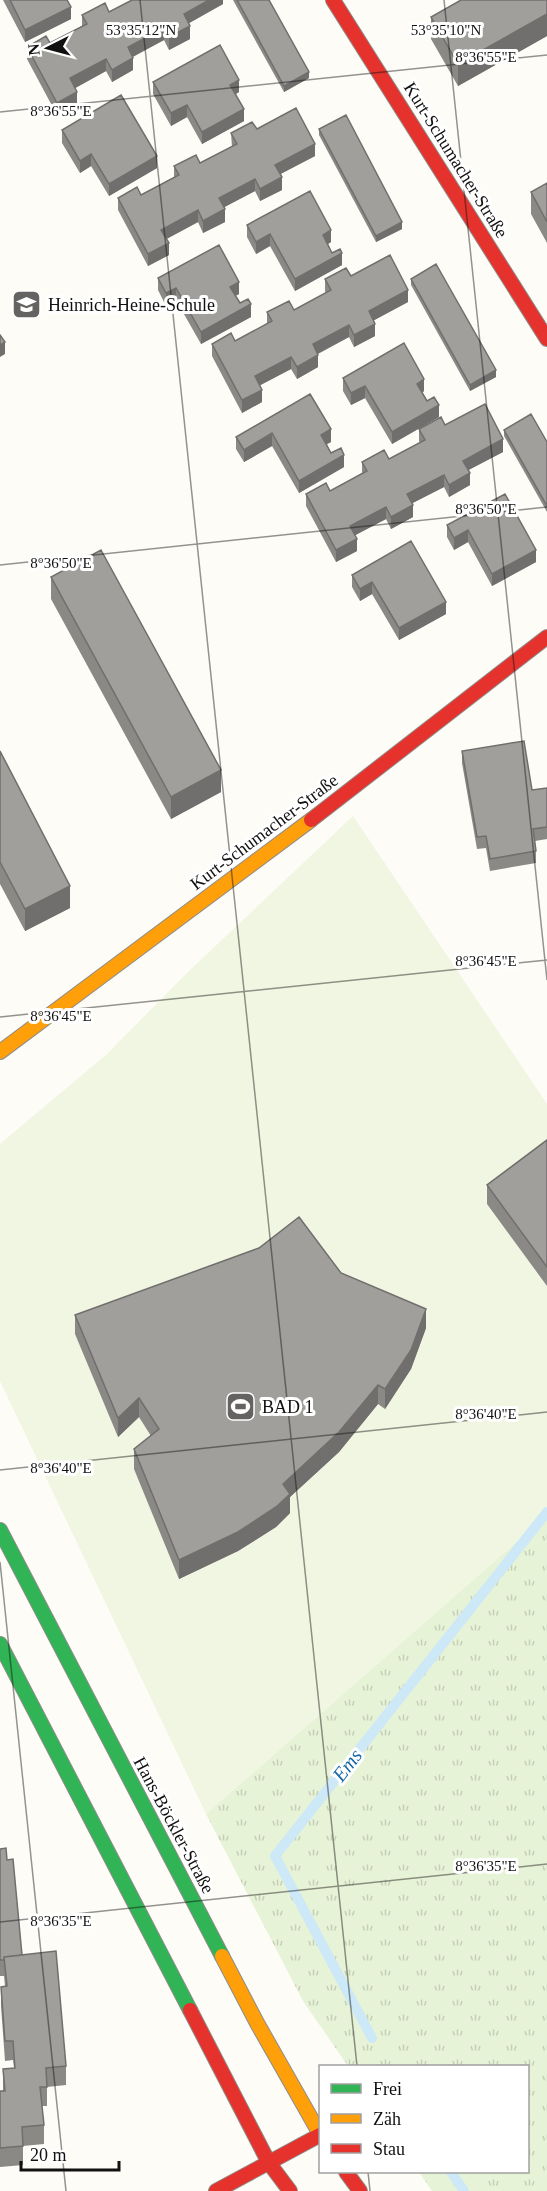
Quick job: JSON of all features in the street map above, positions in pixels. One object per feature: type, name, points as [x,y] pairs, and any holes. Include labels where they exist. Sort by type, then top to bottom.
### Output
[{"type":"street","name":"Kurt-Schumacher-Straße","points":[[333,0],[547,339]]},
{"type":"street","name":"Kurt-Schumacher-Straße","points":[[0,1052],[310,821],[547,637]]},
{"type":"street","name":"Hans-Böckler-Straße","points":[[0,1530],[257,2023],[319,2131]]},
{"type":"street","points":[[0,1644],[110,1852],[269,2163],[290,2191]]},
{"type":"street","points":[[216,2191],[319,2135]]},
{"type":"street","points":[[347,2173],[360,2191]]},
{"type":"green space","points":[[353,816],[547,1104],[547,1515],[206,1814],[0,1381],[0,1144],[107,1054],[189,971]]},
{"type":"green space","points":[[547,1515],[547,2191],[432,2191],[420,2173],[529,2173],[529,2065],[347,2065],[303,2001],[206,1814]]},
{"type":"building","points":[[10,0],[67,0],[71,7],[25,30]]},
{"type":"building","points":[[132,0],[209,0],[184,14],[190,26],[169,37],[164,28],[128,47],[133,58],[112,70],[106,59],[70,78],[77,92],[57,103],[27,47],[46,36],[50,43],[87,24],[82,15],[105,3],[109,12]]},
{"type":"building","points":[[237,0],[269,0],[309,72],[284,86]]},
{"type":"building","points":[[461,0],[547,0],[547,14],[458,64],[431,17]]},
{"type":"building","points":[[220,45],[239,80],[230,85],[244,109],[202,132],[187,105],[171,113],[153,82]]},
{"type":"building","points":[[121,95],[157,156],[109,184],[91,154],[80,161],[62,130]]},
{"type":"building","points":[[296,108],[315,144],[275,165],[282,177],[260,189],[255,179],[219,198],[225,209],[203,221],[198,210],[161,230],[169,243],[148,254],[118,198],[137,187],[141,195],[179,175],[174,166],[196,155],[200,163],[237,144],[231,133],[252,122],[257,129]]},
{"type":"building","points":[[346,115],[402,222],[376,236],[319,129]]},
{"type":"building","points":[[547,183],[547,222],[531,192]]},
{"type":"building","points":[[310,191],[331,230],[323,235],[332,253],[340,249],[342,253],[295,279],[270,234],[256,242],[247,225]]},
{"type":"building","points":[[219,245],[239,282],[230,287],[240,303],[248,299],[251,304],[201,332],[176,288],[166,293],[158,278]]},
{"type":"building","points":[[390,255],[408,290],[369,311],[375,324],[354,335],[349,325],[313,344],[318,355],[297,367],[291,357],[255,376],[262,390],[242,400],[212,344],[231,333],[235,341],[272,321],[267,312],[289,301],[294,310],[331,290],[325,279],[346,268],[351,276]]},
{"type":"building","points":[[436,264],[496,370],[470,385],[411,279]]},
{"type":"building","points":[[0,335],[5,342],[0,345]]},
{"type":"building","points":[[404,343],[424,379],[417,384],[427,401],[434,397],[439,405],[392,432],[365,386],[351,393],[343,378]]},
{"type":"building","points":[[310,394],[331,429],[321,435],[331,453],[341,448],[344,455],[299,481],[272,433],[244,450],[236,437]]},
{"type":"building","points":[[485,404],[503,439],[463,461],[470,473],[449,485],[444,475],[407,494],[413,505],[391,517],[386,507],[350,526],[357,539],[336,550],[306,494],[326,483],[330,491],[367,471],[362,462],[384,450],[389,459],[425,440],[419,429],[441,417],[445,425]]},
{"type":"building","points":[[531,414],[547,442],[547,506],[504,430]]},
{"type":"building","points":[[505,494],[536,550],[492,574],[468,530],[454,538],[447,525]]},
{"type":"building","points":[[411,541],[446,602],[399,628],[372,582],[360,589],[352,575]]},
{"type":"building","points":[[101,550],[221,770],[171,797],[51,577]]},
{"type":"building","points":[[524,741],[532,790],[547,788],[547,827],[533,829],[536,851],[490,859],[486,836],[477,837],[462,751]]},
{"type":"building","points":[[0,751],[70,886],[25,909],[0,862]]},
{"type":"building","points":[[547,1140],[547,1267],[487,1185]]},
{"type":"building","name":"BAD 1","points":[[299,1217],[341,1273],[426,1309],[411,1350],[385,1389],[378,1385],[339,1432],[283,1484],[290,1494],[276,1507],[238,1532],[179,1560],[134,1449],[159,1429],[139,1398],[118,1418],[75,1315],[259,1248]]},
{"type":"building","points":[[6,1848],[7,1860],[13,1859],[22,1955],[4,1957],[4,1960],[0,1960],[0,1849]]},
{"type":"building","points":[[56,1951],[66,2066],[46,2068],[47,2087],[40,2087],[44,2125],[22,2127],[23,2146],[0,2148],[0,2091],[5,2091],[3,2069],[15,2068],[13,2041],[5,2041],[1,1987],[7,1986],[4,1957]]},
{"type":"waterway","name":"Ems","points":[[372,2038],[275,1856],[547,1512]]},
{"type":"waterway","name":"Ems","points":[[452,2173],[464,2191]]},
{"type":"traffic: fast","points":[[0,1530],[222,1956]]},
{"type":"traffic: fast","points":[[0,1644],[190,2010]]},
{"type":"traffic: slow","points":[[0,1052],[311,820]]},
{"type":"traffic: slow","points":[[222,1956],[319,2132]]},
{"type":"traffic: jam","points":[[333,0],[547,339]]},
{"type":"traffic: jam","points":[[311,820],[547,637]]},
{"type":"traffic: jam","points":[[190,2010],[269,2163],[290,2191]]},
{"type":"traffic: jam","points":[[216,2191],[319,2136]]},
{"type":"traffic: jam","points":[[347,2173],[360,2191]]},
{"type":"place","name":"Heinrich-Heine-Schule","points":[[27,305]]},
{"type":"place","name":"BAD 1","points":[[241,1407]]}]
